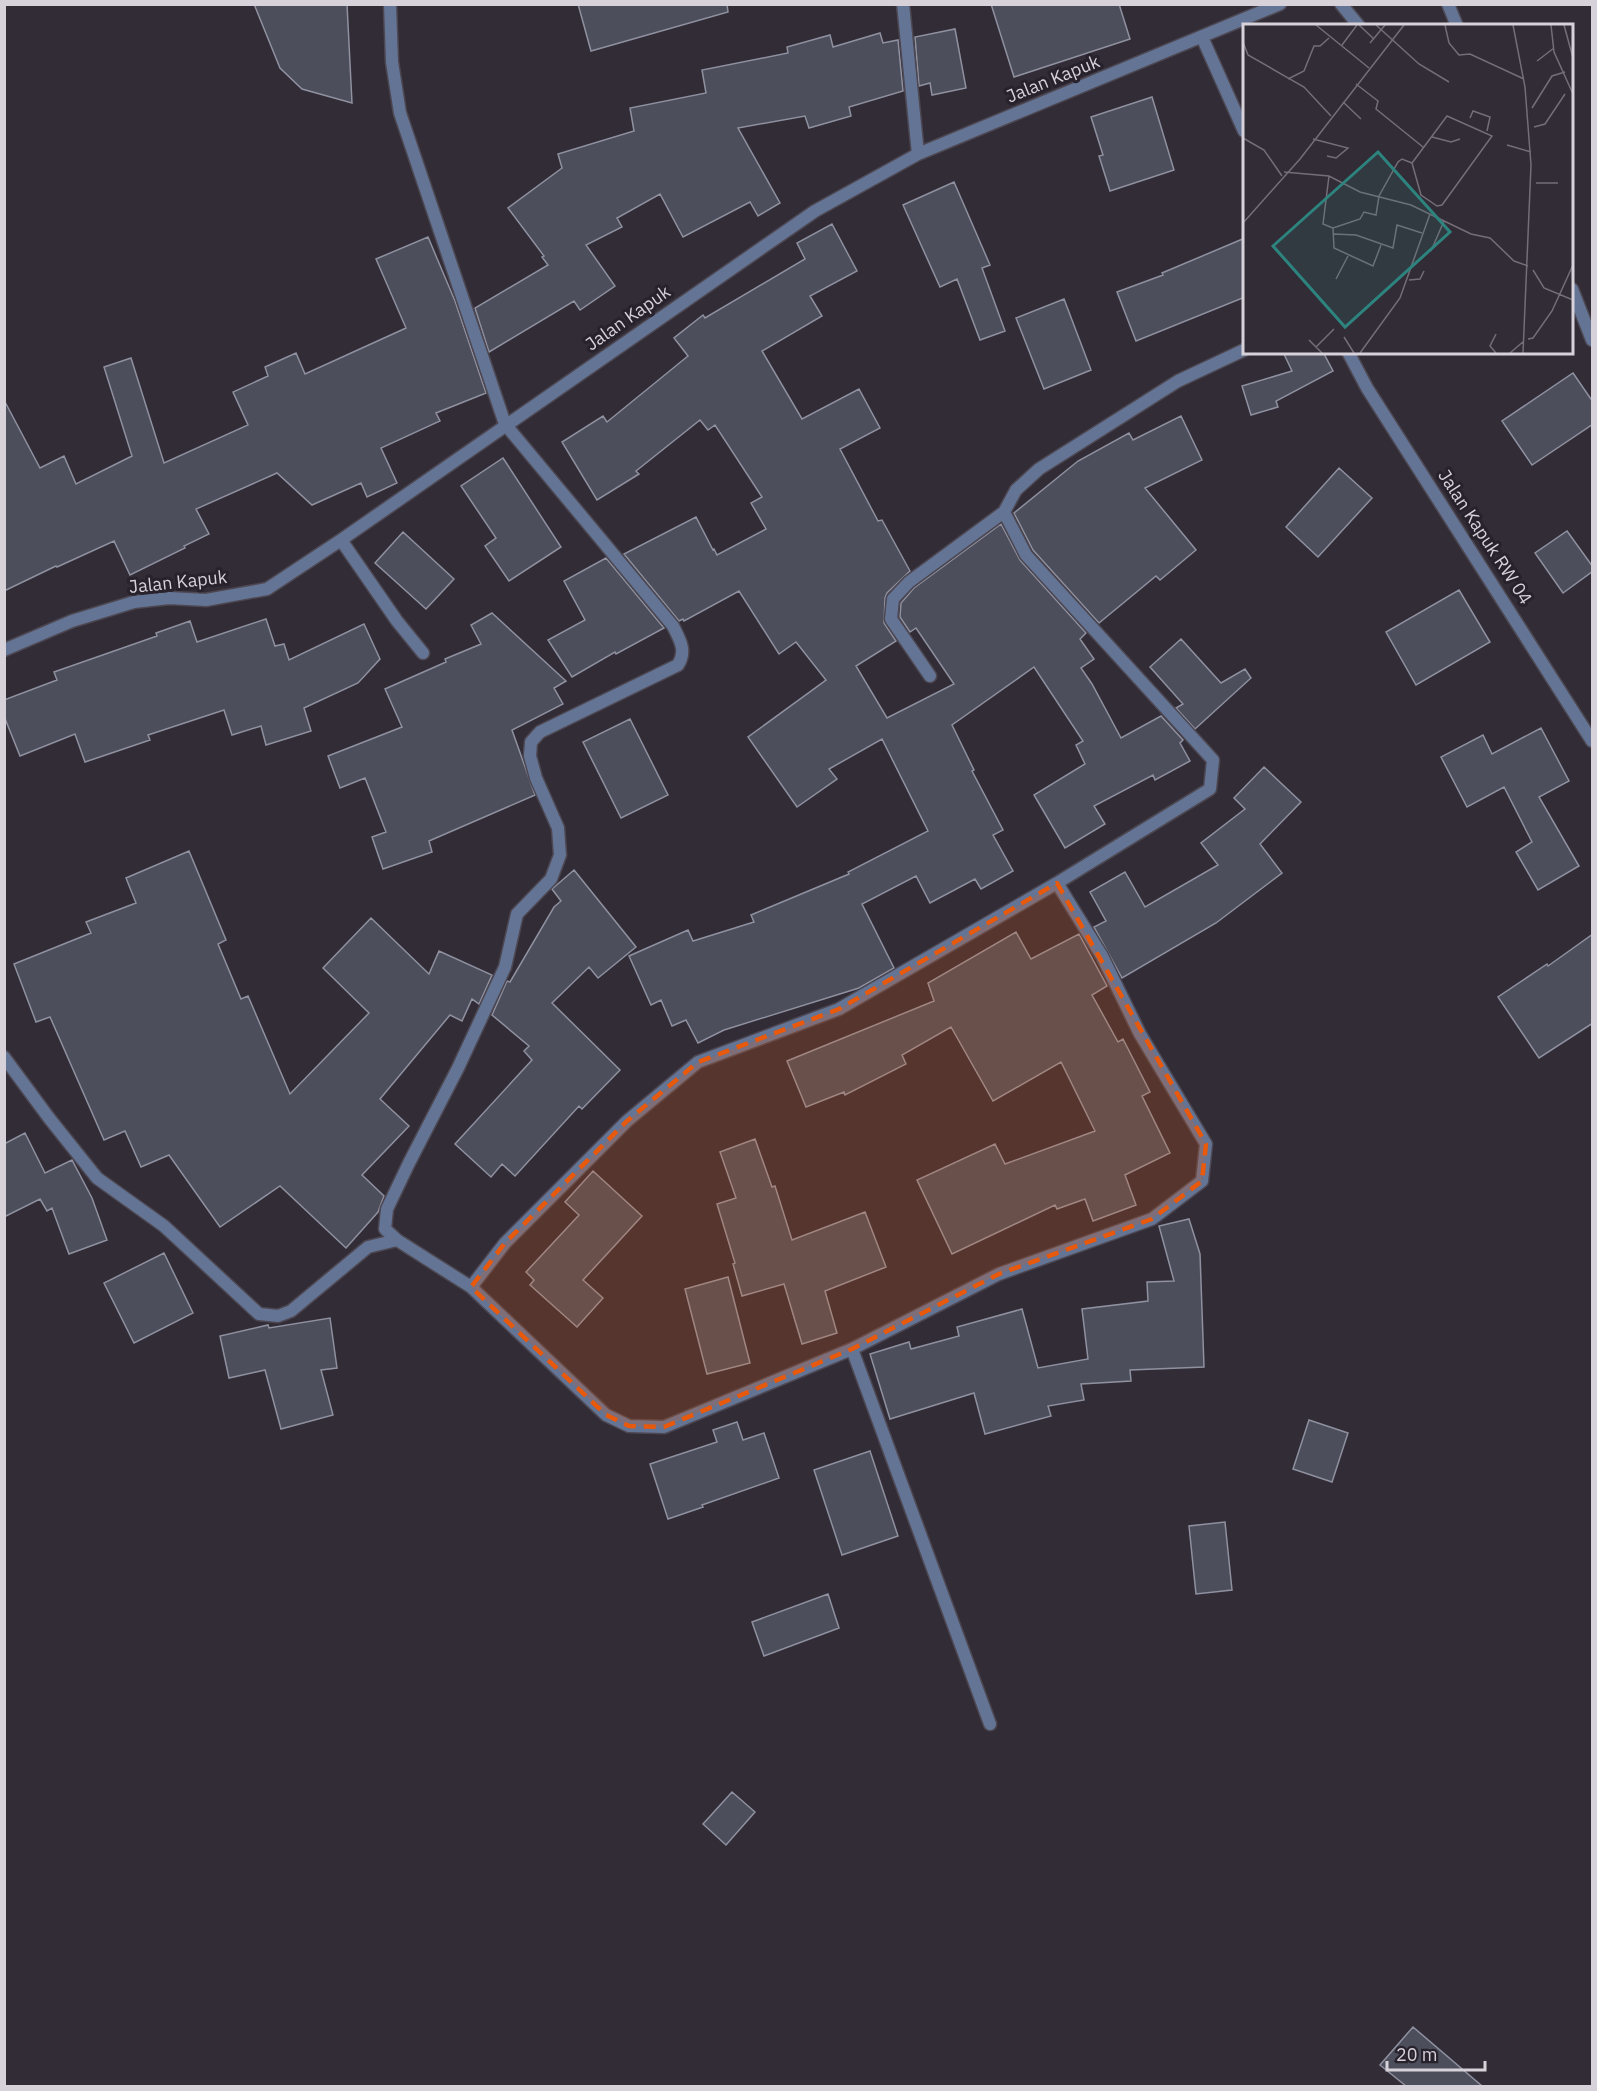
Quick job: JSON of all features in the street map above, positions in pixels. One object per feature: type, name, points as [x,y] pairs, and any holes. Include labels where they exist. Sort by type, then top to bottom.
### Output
[{"type":"street","points":[[390,4],[392,62],[400,113],[506,424],[674,626],[683,647],[683,657],[678,664],[540,732],[531,742],[530,756],[536,778],[558,828],[560,855],[551,879],[517,914],[505,967],[458,1068],[387,1209],[385,1228],[397,1240],[471,1287],[606,1415],[629,1426],[664,1427],[852,1349],[999,1274],[1152,1219],[1202,1182],[1206,1144],[1140,1034],[1102,956],[1057,883]]},
{"type":"street","points":[[903,4],[918,154]]},
{"type":"street","name":"Jalan Kapuk","points":[[4,650],[72,621],[134,602],[169,598],[206,600],[267,589],[815,211],[918,154],[1280,4]]},
{"type":"street","points":[[1341,4],[1357,24]]},
{"type":"street","points":[[1448,4],[1456,24]]},
{"type":"street","points":[[1202,37],[1243,127]]},
{"type":"street","points":[[1573,291],[1593,340]]},
{"type":"street","points":[[930,676],[891,618],[894,599],[909,582],[1004,512],[1016,490],[1040,469],[1178,381],[1243,351]]},
{"type":"street","name":"Jalan Kapuk RW 04","points":[[1349,354],[1367,388],[1593,741]]},
{"type":"street","points":[[471,1287],[505,1243],[627,1121],[698,1062],[839,1009],[1057,883],[1210,789],[1213,760],[1026,555],[1004,512]]},
{"type":"street","points":[[341,540],[397,621],[423,653]]},
{"type":"street","points":[[4,1057],[97,1178],[164,1226],[259,1314],[278,1316],[291,1311],[368,1247],[397,1240]]},
{"type":"street","points":[[852,1349],[990,1724]]},
{"type":"highlighted area","points":[[1057,883],[1206,1144],[1202,1181],[1152,1219],[999,1274],[852,1349],[664,1427],[629,1426],[606,1415],[471,1287],[505,1243],[627,1121],[698,1062],[839,1009]]},
{"type":"building","points":[[254,4],[347,4],[352,103],[302,89],[280,68]]},
{"type":"building","points":[[578,4],[727,4],[728,12],[591,51]]},
{"type":"building","points":[[991,4],[1119,4],[1130,39],[1014,77]]},
{"type":"building","points":[[955,29],[966,88],[932,95],[930,83],[919,86],[915,37]]},
{"type":"building","points":[[880,33],[883,43],[898,40],[903,91],[849,107],[851,116],[809,128],[805,116],[738,128],[780,203],[758,216],[750,202],[683,237],[660,194],[617,218],[622,227],[586,245],[615,286],[580,310],[574,301],[489,352],[475,308],[548,265],[542,257],[544,256],[508,208],[562,168],[558,154],[634,131],[630,108],[706,93],[702,70],[788,53],[787,47],[830,35],[833,47]]},
{"type":"building","points":[[1152,97],[1174,170],[1110,191],[1099,156],[1103,155],[1091,117]]},
{"type":"building","points":[[954,182],[990,265],[982,268],[1005,331],[980,340],[957,279],[940,287],[903,205]]},
{"type":"building","points":[[832,224],[857,271],[810,296],[822,316],[762,351],[802,419],[859,389],[880,428],[840,449],[878,521],[882,520],[910,571],[887,593],[885,598],[884,623],[896,641],[856,666],[887,718],[954,684],[916,628],[910,632],[900,617],[901,603],[914,588],[1001,524],[1020,560],[1086,633],[1080,639],[1094,659],[1081,668],[1121,738],[1161,716],[1183,740],[1180,743],[1190,761],[1155,780],[1153,775],[1094,806],[1105,824],[1065,848],[1034,795],[1085,764],[1076,745],[1083,741],[1034,667],[952,725],[974,770],[972,771],[1003,830],[993,835],[1013,871],[981,889],[975,879],[930,903],[916,876],[862,904],[894,968],[859,988],[724,1030],[698,1043],[686,1020],[672,1026],[661,1000],[651,1005],[629,956],[688,930],[693,941],[754,922],[751,915],[849,874],[848,872],[928,831],[882,739],[829,769],[837,779],[797,807],[748,737],[826,680],[796,642],[779,654],[739,591],[684,621],[683,619],[679,621],[624,554],[696,517],[717,555],[766,529],[751,503],[762,497],[715,425],[708,430],[700,420],[636,471],[639,474],[597,500],[562,442],[603,416],[607,422],[688,356],[674,338],[703,315],[705,318],[805,259],[797,243]]},
{"type":"building","points":[[428,237],[455,301],[486,393],[436,413],[440,421],[381,448],[397,483],[367,497],[361,483],[312,505],[277,473],[196,509],[209,534],[130,575],[114,541],[4,591],[4,400],[40,468],[64,456],[76,484],[132,456],[104,367],[131,358],[164,463],[248,425],[233,392],[268,376],[265,367],[296,353],[305,374],[406,328],[376,259]]},
{"type":"building","points":[[1243,239],[1243,298],[1136,341],[1117,292],[1163,275],[1162,273]]},
{"type":"building","points":[[1064,299],[1091,370],[1044,389],[1016,318]]},
{"type":"building","points":[[1284,354],[1324,354],[1333,371],[1276,401],[1278,407],[1251,415],[1242,386],[1292,371]]},
{"type":"building","points":[[1573,373],[1593,402],[1593,424],[1532,465],[1502,421]]},
{"type":"building","points":[[1181,416],[1202,460],[1145,488],[1196,550],[1160,580],[1156,576],[1099,623],[1033,550],[1014,513],[1078,461],[1129,433],[1133,440]]},
{"type":"building","points":[[503,458],[561,547],[509,581],[485,546],[496,538],[461,486]]},
{"type":"building","points":[[1339,468],[1372,498],[1318,557],[1286,527]]},
{"type":"building","points":[[1567,531],[1593,567],[1593,571],[1563,593],[1535,553]]},
{"type":"building","points":[[403,532],[454,579],[426,609],[375,563]]},
{"type":"building","points":[[606,558],[664,628],[616,654],[615,652],[572,677],[548,640],[585,620],[564,581]]},
{"type":"building","points":[[1459,590],[1490,642],[1416,685],[1386,632]]},
{"type":"building","points":[[492,613],[566,681],[554,688],[563,704],[512,730],[535,795],[429,841],[432,852],[383,869],[372,837],[386,832],[365,778],[340,788],[328,756],[402,727],[385,689],[481,644],[471,625]]},
{"type":"building","points":[[266,619],[275,646],[284,644],[289,660],[364,624],[380,659],[358,683],[304,708],[311,731],[266,745],[261,726],[232,735],[224,710],[148,735],[150,740],[85,762],[75,734],[20,756],[4,716],[4,700],[57,680],[54,672],[157,636],[156,633],[190,621],[197,642]]},
{"type":"building","points":[[1181,639],[1221,683],[1245,669],[1251,678],[1195,729],[1176,708],[1183,704],[1150,667]]},
{"type":"building","points":[[630,719],[668,795],[621,818],[583,742]]},
{"type":"building","points":[[1541,728],[1569,781],[1539,797],[1579,866],[1538,890],[1516,852],[1532,842],[1504,787],[1467,807],[1441,757],[1483,735],[1492,754]]},
{"type":"building","points":[[1264,767],[1301,802],[1260,844],[1282,873],[1216,923],[1122,978],[1094,927],[1106,921],[1090,892],[1125,872],[1145,907],[1218,865],[1201,843],[1245,809],[1234,798]]},
{"type":"building","points":[[189,851],[226,940],[218,944],[241,999],[248,996],[290,1094],[369,1013],[323,968],[371,918],[429,974],[439,951],[492,975],[479,1004],[472,999],[462,1021],[450,1015],[380,1099],[409,1126],[362,1175],[384,1196],[378,1212],[346,1248],[280,1186],[220,1227],[169,1155],[141,1167],[125,1131],[104,1140],[50,1017],[36,1022],[14,964],[91,933],[86,922],[136,903],[126,878]]},
{"type":"building","points":[[574,870],[636,947],[598,978],[589,967],[552,1003],[620,1070],[582,1109],[579,1106],[515,1176],[502,1164],[491,1177],[455,1144],[532,1060],[524,1051],[529,1046],[492,1015],[507,981],[510,982],[554,907],[561,901],[552,889]]},
{"type":"building","points":[[1016,932],[1031,959],[1079,934],[1107,986],[1092,995],[1118,1042],[1123,1039],[1150,1092],[1142,1096],[1170,1153],[1125,1175],[1136,1205],[1093,1221],[1085,1199],[1057,1209],[1055,1205],[952,1254],[917,1180],[995,1144],[1005,1164],[1095,1131],[1061,1062],[993,1101],[951,1027],[902,1055],[906,1064],[845,1095],[844,1092],[806,1107],[787,1061],[934,1001],[928,983]]},
{"type":"building","points":[[1593,934],[1593,1023],[1539,1058],[1498,997]]},
{"type":"building","points":[[25,1133],[45,1173],[72,1160],[92,1198],[107,1240],[69,1254],[52,1208],[47,1211],[40,1199],[4,1217],[4,1144]]},
{"type":"building","points":[[755,1139],[772,1187],[775,1186],[792,1240],[865,1212],[886,1267],[825,1291],[837,1333],[802,1344],[784,1284],[742,1296],[733,1264],[735,1263],[717,1204],[736,1198],[720,1152]]},
{"type":"building","points":[[593,1171],[642,1216],[583,1280],[603,1298],[577,1327],[530,1285],[534,1280],[526,1272],[579,1215],[565,1202]]},
{"type":"building","points":[[1189,1219],[1200,1254],[1204,1367],[1130,1370],[1131,1381],[1081,1384],[1084,1400],[1048,1406],[1051,1416],[985,1434],[974,1393],[890,1419],[870,1354],[909,1342],[911,1349],[959,1336],[957,1327],[1022,1309],[1038,1368],[1088,1359],[1082,1309],[1148,1301],[1147,1282],[1174,1281],[1159,1226]]},
{"type":"building","points":[[164,1253],[193,1313],[134,1343],[104,1283]]},
{"type":"building","points":[[728,1277],[750,1363],[707,1374],[685,1289]]},
{"type":"building","points":[[330,1318],[337,1368],[321,1370],[333,1415],[281,1429],[265,1370],[229,1378],[220,1336],[268,1325],[269,1328]]},
{"type":"building","points":[[1309,1420],[1348,1433],[1332,1482],[1293,1469]]},
{"type":"building","points":[[737,1422],[743,1440],[764,1433],[779,1478],[668,1519],[650,1464],[717,1442],[713,1430]]},
{"type":"building","points":[[870,1451],[898,1536],[842,1555],[814,1470]]},
{"type":"building","points":[[1225,1522],[1232,1590],[1196,1594],[1189,1526]]},
{"type":"building","points":[[828,1594],[839,1628],[764,1656],[752,1622]]},
{"type":"building","points":[[732,1792],[755,1812],[726,1845],[703,1824]]},
{"type":"building","points":[[1413,2027],[1482,2086],[1406,2086],[1380,2065]]}]
